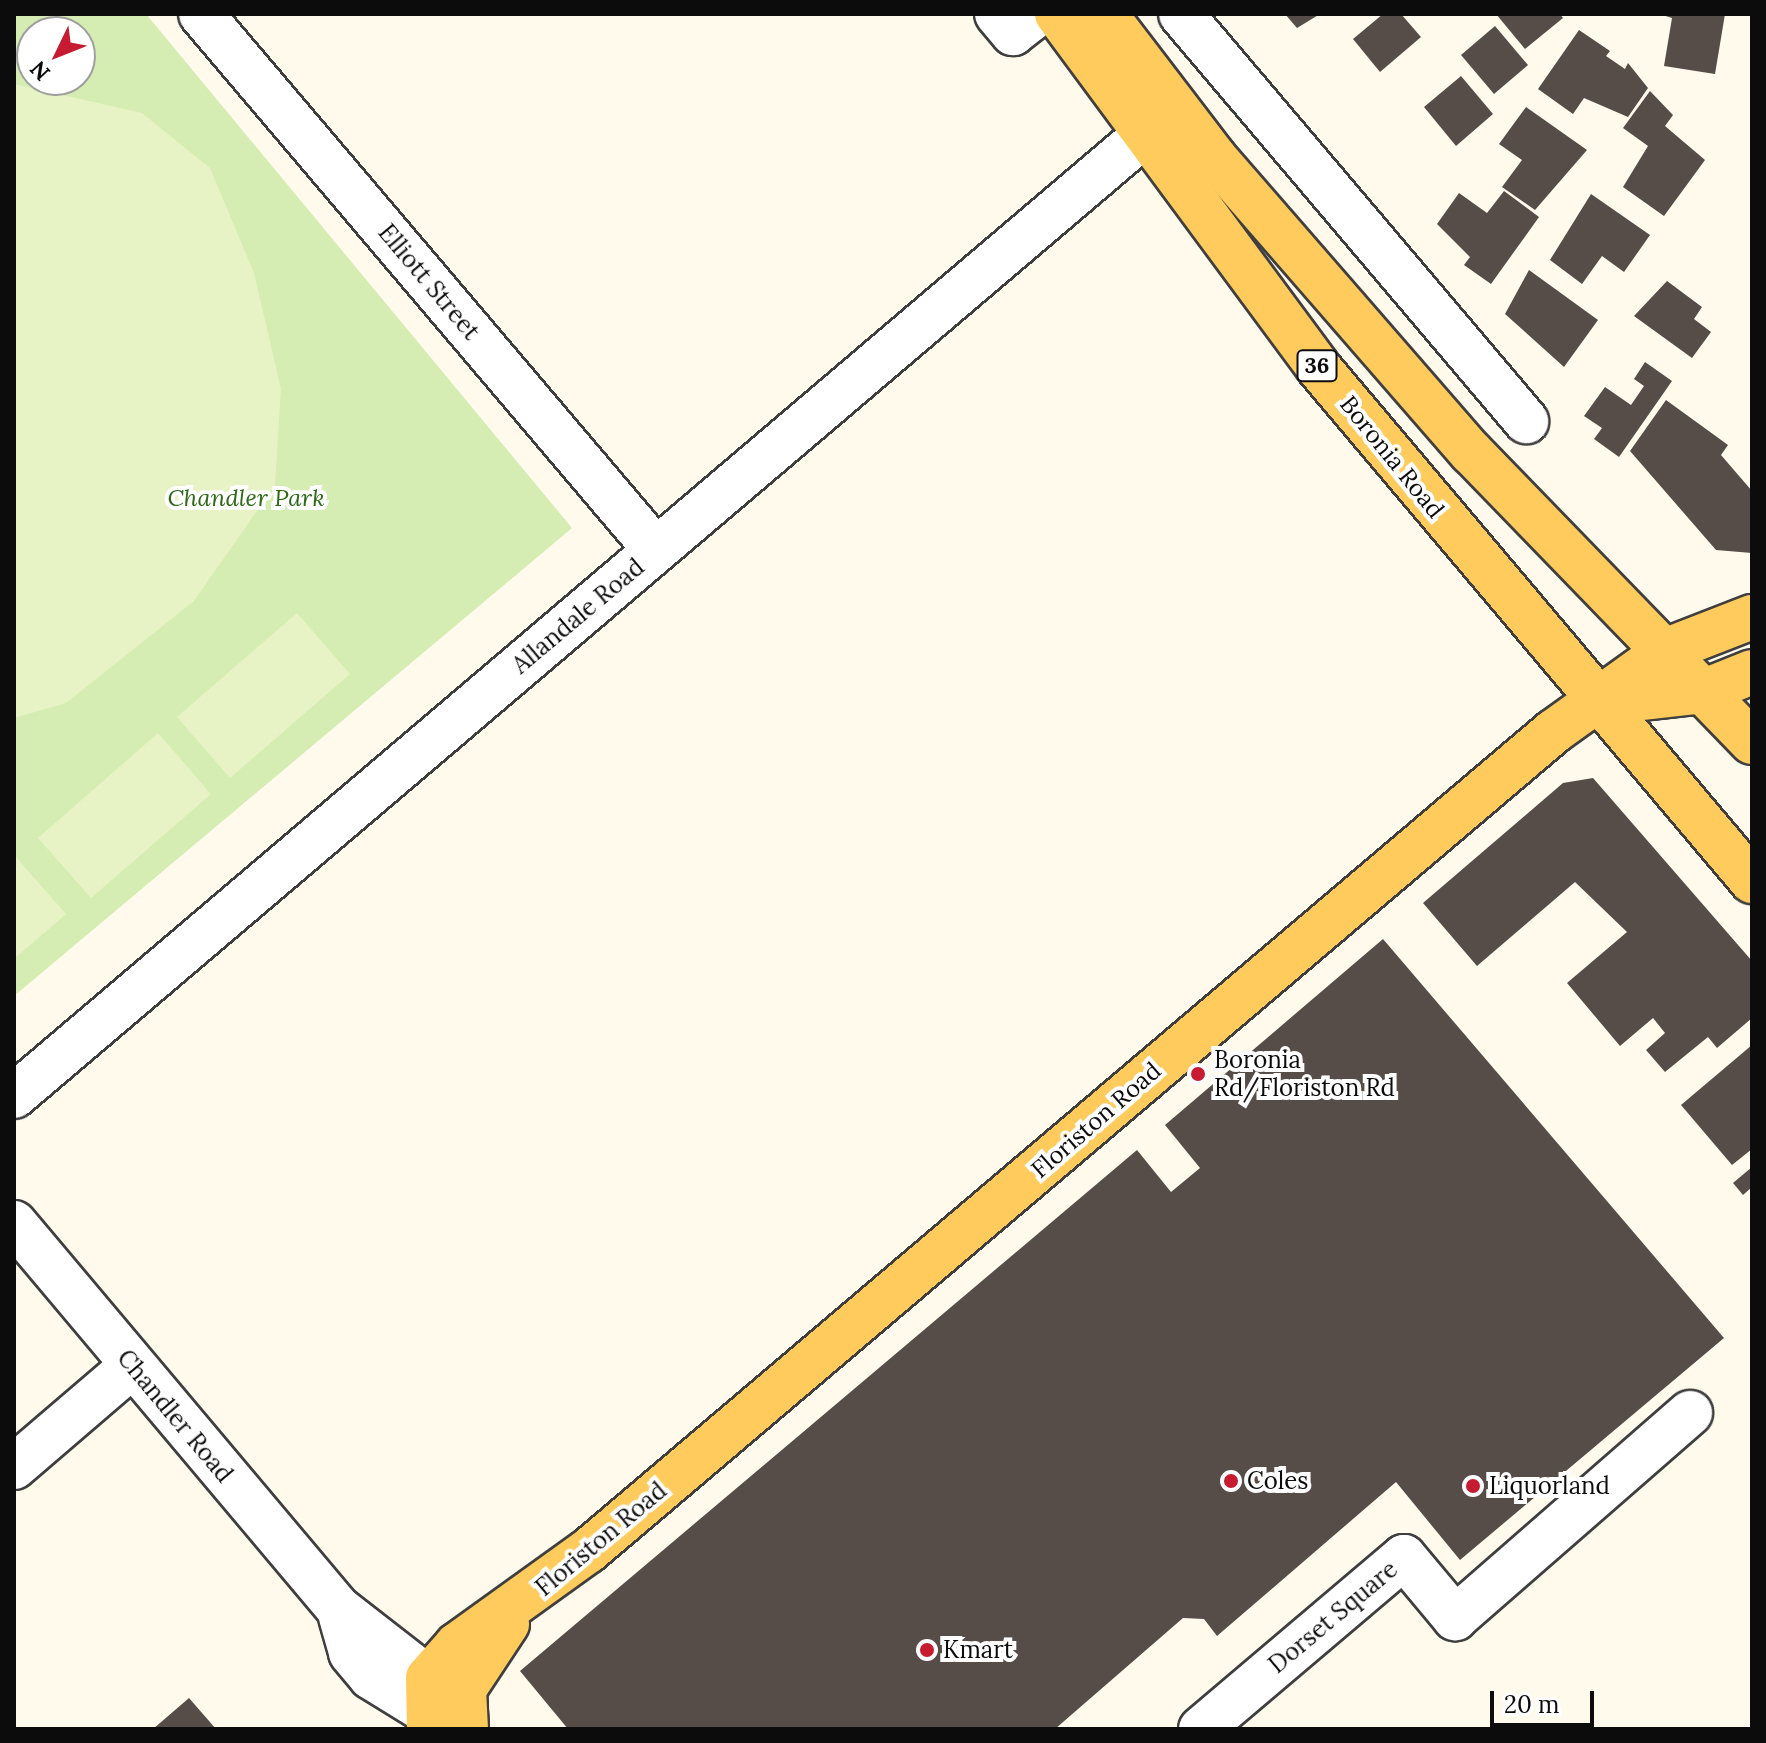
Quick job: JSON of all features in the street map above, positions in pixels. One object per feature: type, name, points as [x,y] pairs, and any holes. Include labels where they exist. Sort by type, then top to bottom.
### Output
[{"type":"main road","name":"Boronia Road","points":[[1057,14],[1143,136],[1318,367],[1596,703],[1752,881]]},
{"type":"main road","name":"36","points":[[1105,14],[1215,158],[1471,452],[1667,650],[1752,742]]},
{"type":"main road","name":"Floriston Road","points":[[441,1710],[472,1674],[514,1611],[1336,912],[1596,703],[1667,650],[1752,617]]},
{"type":"main road","points":[[1596,703],[1705,691],[1752,672]]},
{"type":"street","name":"Elliott Street","points":[[201,14],[656,550]]},
{"type":"street","points":[[997,14],[1013,33],[1037,14]]},
{"type":"street","points":[[1181,14],[1526,421]]},
{"type":"street","name":"Allandale Road","points":[[14,1096],[1143,136]]},
{"type":"street","name":"Chandler Road","points":[[14,1223],[338,1608],[351,1653],[371,1677],[441,1710]]},
{"type":"street","points":[[14,1467],[132,1366]]},
{"type":"street","name":"Dorset Square","points":[[1201,1729],[1404,1557],[1455,1618],[1588,1477],[1690,1413]]},
{"type":"green space","name":"Chandler Park","points":[[14,14],[146,14],[572,528],[14,996]]},
{"type":"green space","points":[[14,84],[16,96],[67,96],[142,113],[210,168],[254,273],[281,389],[275,485],[194,601],[66,703],[14,718]]},
{"type":"green space","points":[[297,613],[350,674],[230,778],[177,717]]},
{"type":"green space","points":[[158,733],[211,794],[91,898],[38,838]]},
{"type":"green space","points":[[14,855],[66,914],[14,959]]},
{"type":"building","points":[[1285,14],[1320,14],[1297,28]]},
{"type":"building","points":[[1383,14],[1401,14],[1421,37],[1380,72],[1353,39]]},
{"type":"building","points":[[1496,14],[1560,14],[1563,18],[1525,49]]},
{"type":"building","points":[[1659,14],[1725,14],[1715,74],[1664,66],[1672,18]]},
{"type":"building","points":[[1495,26],[1528,65],[1494,94],[1461,55]]},
{"type":"building","points":[[1579,30],[1610,51],[1606,56],[1625,69],[1628,63],[1648,88],[1628,117],[1584,98],[1573,114],[1538,89]]},
{"type":"building","points":[[1461,76],[1493,114],[1456,146],[1424,107]]},
{"type":"building","points":[[1650,91],[1673,115],[1665,126],[1705,160],[1664,216],[1623,187],[1648,146],[1623,128]]},
{"type":"building","points":[[1526,107],[1587,150],[1535,210],[1502,187],[1522,160],[1499,144]]},
{"type":"building","points":[[1504,191],[1539,217],[1491,284],[1464,265],[1470,257],[1437,224],[1459,193],[1487,213]]},
{"type":"building","points":[[1591,194],[1650,235],[1624,272],[1602,256],[1582,284],[1550,260]]},
{"type":"building","points":[[1529,270],[1598,320],[1564,367],[1505,314]]},
{"type":"building","points":[[1667,281],[1702,307],[1694,319],[1711,332],[1692,358],[1634,316]]},
{"type":"building","points":[[1645,362],[1672,381],[1619,457],[1594,439],[1602,428],[1584,416],[1605,387],[1631,405],[1644,386],[1634,379]]},
{"type":"building","points":[[1666,400],[1728,445],[1721,455],[1752,491],[1752,553],[1716,550],[1630,451]]},
{"type":"building","points":[[1593,778],[1752,961],[1752,1018],[1717,1048],[1708,1037],[1665,1072],[1646,1050],[1665,1033],[1653,1018],[1620,1046],[1567,983],[1627,932],[1575,882],[1477,966],[1423,903],[1563,783]]},
{"type":"building","points":[[1383,939],[1724,1338],[1460,1560],[1396,1482],[1217,1636],[1204,1619],[1183,1618],[1055,1729],[568,1729],[520,1671],[1137,1150],[1171,1192],[1200,1168],[1165,1125]]},
{"type":"building","points":[[1752,1045],[1752,1149],[1732,1165],[1681,1105]]},
{"type":"building","points":[[1752,1167],[1752,1187],[1743,1195],[1733,1183]]},
{"type":"building","points":[[189,1698],[216,1729],[153,1729]]},
{"type":"place","name":"Boronia Rd/Floriston Rd","points":[[1198,1074]]},
{"type":"place","name":"Coles","points":[[1231,1481]]},
{"type":"place","name":"Liquorland","points":[[1473,1486]]},
{"type":"place","name":"Kmart","points":[[927,1650]]}]
